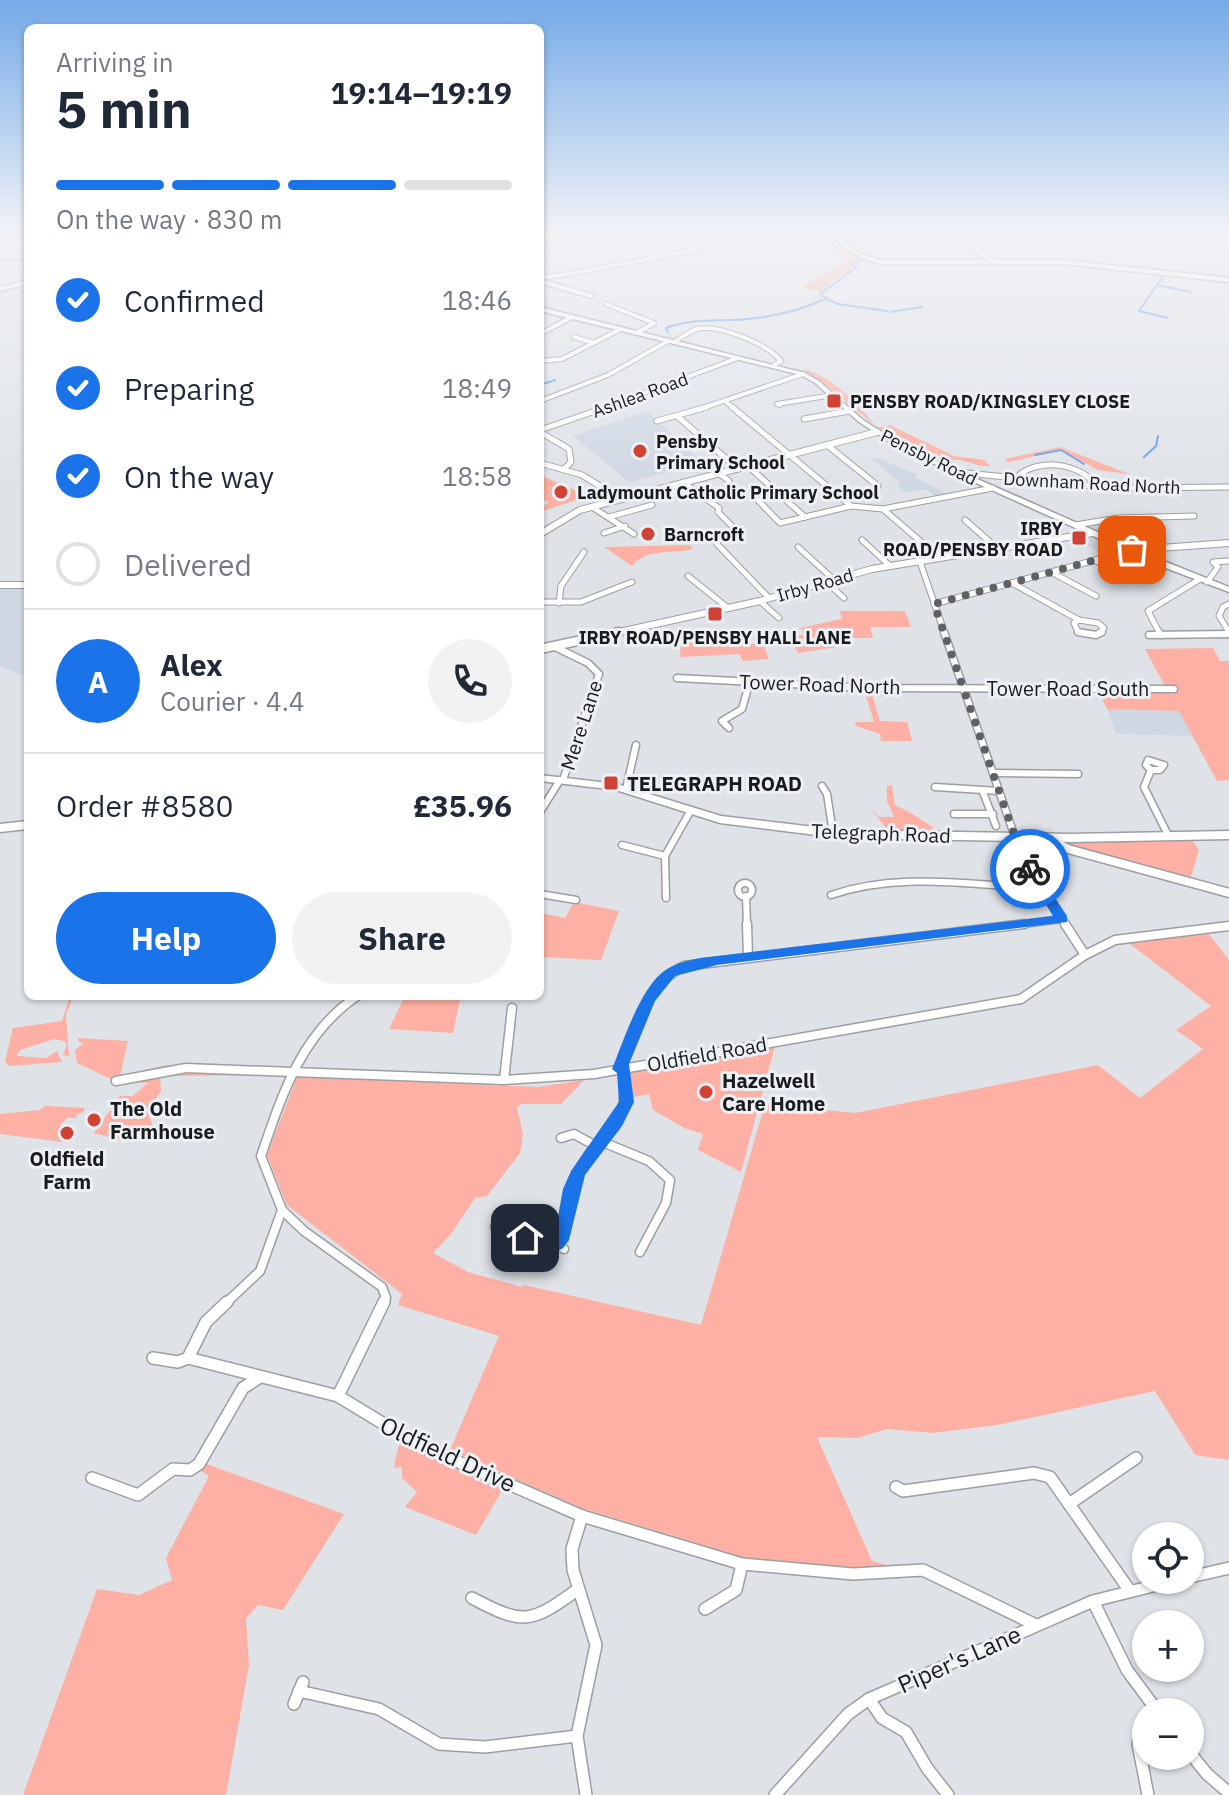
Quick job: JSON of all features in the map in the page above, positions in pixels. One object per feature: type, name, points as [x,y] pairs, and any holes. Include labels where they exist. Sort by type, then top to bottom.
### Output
[{"type":"main road","name":"Pensby Road","points":[[579,319],[803,374],[877,432],[903,448],[1092,533],[1229,590]]},
{"type":"main road","name":"Telegraph Road","points":[[544,778],[626,789],[733,821],[833,833],[1048,838],[1229,835]]},
{"type":"main road","points":[[0,828],[24,825]]},
{"type":"street","points":[[544,332],[569,319]]},
{"type":"street","points":[[637,333],[654,323],[641,319]]},
{"type":"street","points":[[544,364],[547,361],[562,359],[621,329]]},
{"type":"street","points":[[544,399],[608,375],[697,329],[723,331],[774,350],[781,361],[774,365]]},
{"type":"street","points":[[574,337],[594,343]]},
{"type":"street","name":"Ashlea Road","points":[[544,430],[738,358]]},
{"type":"street","points":[[657,421],[726,402],[803,374]]},
{"type":"street","points":[[780,405],[777,404],[833,395]]},
{"type":"street","points":[[726,402],[851,506]]},
{"type":"street","points":[[804,419],[849,411]]},
{"type":"street","points":[[677,416],[738,469]]},
{"type":"street","points":[[544,531],[569,515],[592,507],[877,432]]},
{"type":"street","points":[[544,433],[569,449],[571,462],[564,469]]},
{"type":"street","points":[[827,445],[878,486]]},
{"type":"street","points":[[544,464],[592,480],[621,499]]},
{"type":"street","points":[[1014,480],[1023,470],[1052,465],[1072,468],[1090,476],[1098,487]]},
{"type":"street","points":[[748,466],[805,517]]},
{"type":"street","name":"Downham Road North","points":[[955,472],[1098,487],[1229,487]]},
{"type":"street","points":[[720,474],[729,481]]},
{"type":"street","points":[[684,483],[719,508],[718,512],[737,531]]},
{"type":"street","points":[[772,489],[751,493],[780,523],[851,506],[883,509],[993,488]]},
{"type":"street","points":[[609,517],[652,505]]},
{"type":"street","points":[[592,507],[634,534]]},
{"type":"street","points":[[883,509],[940,558]]},
{"type":"street","points":[[1075,525],[1102,519],[1194,515]]},
{"type":"street","points":[[965,520],[998,549]]},
{"type":"street","points":[[606,531],[625,526]]},
{"type":"street","name":"Irby Road","points":[[544,648],[760,601],[890,566],[1092,533]]},
{"type":"street","points":[[862,540],[890,566]]},
{"type":"street","points":[[934,604],[1132,550],[1229,543]]},
{"type":"street","points":[[717,544],[769,598]]},
{"type":"street","points":[[798,547],[844,598]]},
{"type":"street","points":[[559,603],[561,586],[582,554],[590,558]]},
{"type":"street","points":[[1096,561],[1134,578]]},
{"type":"street","points":[[1161,635],[1148,611],[1204,581],[1218,567],[1213,562],[1228,561]]},
{"type":"street","points":[[920,562],[1015,837],[1013,842],[1085,955]]},
{"type":"street","points":[[1053,573],[1096,596]]},
{"type":"street","points":[[688,576],[728,608]]},
{"type":"street","points":[[544,602],[581,602],[632,582]]},
{"type":"street","points":[[1012,583],[1079,620],[1098,623],[1104,628],[1096,635],[1078,632],[1074,623],[1079,620]]},
{"type":"street","points":[[0,585],[24,584]]},
{"type":"street","points":[[760,601],[779,618]]},
{"type":"street","points":[[1149,635],[1229,633],[1219,616],[1223,607],[1229,604]]},
{"type":"street","name":"Mere Lane","points":[[555,647],[588,663],[599,674],[562,780]]},
{"type":"street","name":"Tower Road North","points":[[677,678],[866,688],[962,687]]},
{"type":"street","points":[[714,728],[726,727],[725,719],[742,709],[750,681]]},
{"type":"street","name":"Tower Road South","points":[[962,687],[1174,689]]},
{"type":"street","points":[[626,789],[636,745]]},
{"type":"street","points":[[1151,770],[1144,787],[1169,837]]},
{"type":"street","points":[[993,773],[1078,774]]},
{"type":"street","points":[[544,806],[562,780]]},
{"type":"street","points":[[935,787],[951,785],[983,792],[999,791]]},
{"type":"street","points":[[822,786],[827,794],[833,833]]},
{"type":"street","points":[[983,792],[996,826]]},
{"type":"street","points":[[666,898],[665,856],[691,810]]},
{"type":"street","points":[[954,814],[993,814]]},
{"type":"street","points":[[1048,838],[1068,849],[1229,893]]},
{"type":"street","points":[[622,845],[665,856]]},
{"type":"street","points":[[831,895],[844,886],[923,878],[1010,888],[1043,888]]},
{"type":"street","points":[[544,895],[576,900]]},
{"type":"street","points":[[746,896],[748,957]]},
{"type":"street","points":[[503,1228],[561,1246],[571,1189],[579,1171],[627,1102],[622,1068],[649,999],[671,973],[693,964],[1062,919]]},
{"type":"street","name":"Oldfield Road","points":[[116,1081],[186,1068],[504,1080],[566,1078],[1021,999],[1085,955],[1115,940],[1229,926]]},
{"type":"street","points":[[338,1396],[386,1298],[382,1287],[304,1231],[282,1210],[261,1156],[293,1072],[328,1014],[351,1000]]},
{"type":"street","points":[[504,1080],[512,1008]]},
{"type":"street","points":[[561,1138],[576,1134],[619,1152],[657,1163],[670,1180],[659,1221],[641,1248],[653,1249]]},
{"type":"street","points":[[188,1358],[206,1322],[260,1271],[282,1210]]},
{"type":"street","name":"Oldfield Drive","points":[[153,1358],[178,1362],[188,1358],[338,1396],[415,1443],[582,1516],[742,1564],[853,1574],[923,1570],[1036,1625]]},
{"type":"street","points":[[92,1478],[138,1495],[173,1469],[190,1470],[199,1464],[243,1388],[262,1376]]},
{"type":"street","points":[[1069,1504],[1136,1458]]},
{"type":"street","points":[[896,1487],[903,1491],[1034,1473],[1050,1477],[1130,1591]]},
{"type":"street","points":[[582,1516],[572,1549],[577,1590],[596,1645],[577,1736],[586,1795]]},
{"type":"street","points":[[705,1609],[736,1590],[742,1564]]},
{"type":"street","points":[[1204,1574],[1229,1568]]},
{"type":"street","points":[[472,1598],[509,1618],[540,1617],[577,1590]]},
{"type":"street","name":"Piper's Lane","points":[[775,1795],[848,1714],[869,1699],[1093,1601],[1130,1591]]},
{"type":"street","points":[[1093,1601],[1127,1670],[1148,1698]]},
{"type":"street","points":[[294,1704],[301,1686],[379,1709],[439,1744],[485,1747],[577,1736]]},
{"type":"street","points":[[869,1699],[882,1718],[906,1732],[927,1768],[948,1795]]},
{"type":"street","points":[[1143,1770],[1148,1795]]},
{"type":"street","points":[[1204,1770],[1229,1793]]},
{"type":"shaded area","points":[[801,369],[833,383],[875,425],[835,392]]},
{"type":"shaded area","name":"Pensby Primary School","points":[[647,411],[706,466],[696,469],[701,475],[679,469],[629,482],[573,436]]},
{"type":"shaded area","points":[[890,425],[954,456],[985,460],[990,466],[960,460],[936,460],[917,453],[878,428]]},
{"type":"shaded area","points":[[1060,447],[1129,474],[1098,470],[1061,450],[1009,462],[1005,459]]},
{"type":"shaded area","points":[[877,458],[918,475],[915,478],[946,493],[935,496],[926,489],[906,493],[899,488],[899,481],[871,459]]},
{"type":"shaded area","name":"Ladymount Catholic Primary School","points":[[544,477],[588,496],[544,511],[549,501],[544,500]]},
{"type":"shaded area","points":[[1091,522],[1137,543],[1147,542],[1151,547],[1104,556],[1089,547],[1081,549],[1068,540],[1098,535],[1079,526]]},
{"type":"shaded area","points":[[690,545],[693,549],[644,556],[632,566],[604,547]]},
{"type":"shaded area","points":[[0,588],[24,589],[24,676],[0,667]]},
{"type":"shaded area","points":[[840,611],[905,611],[911,627],[870,627],[873,638],[850,638],[851,645],[798,653],[790,638],[806,634],[800,628],[842,619]]},
{"type":"shaded area","points":[[742,636],[747,644],[763,643],[769,659],[743,661],[739,654],[680,657],[681,643]]},
{"type":"shaded area","points":[[1213,648],[1220,661],[1229,661],[1229,780],[1217,781],[1179,711],[1107,709],[1098,690],[1167,690],[1145,649]]},
{"type":"shaded area","points":[[871,691],[880,721],[907,722],[912,741],[881,741],[880,734],[856,726],[855,722],[874,722],[865,692]]},
{"type":"shaded area","points":[[1107,709],[1179,711],[1193,736],[1116,734]]},
{"type":"shaded area","points":[[892,785],[895,806],[938,832],[889,832],[869,806],[879,817],[894,817],[887,801],[887,786]]},
{"type":"shaded area","points":[[1192,840],[1199,850],[1190,880],[1063,845],[1060,841]]},
{"type":"shaded area","points":[[574,902],[619,911],[601,960],[544,957],[544,914],[565,918]]},
{"type":"shaded area","points":[[1209,934],[1229,960],[1229,1460],[1195,1455],[1155,1391],[997,1425],[933,1433],[887,1429],[857,1438],[817,1437],[872,1561],[895,1567],[849,1570],[741,1562],[709,1547],[581,1508],[450,1450],[499,1336],[398,1305],[402,1294],[287,1205],[267,1155],[297,1077],[538,1087],[584,1080],[561,1104],[521,1104],[517,1107],[523,1134],[520,1153],[487,1196],[475,1198],[451,1234],[433,1253],[468,1272],[522,1287],[701,1325],[765,1104],[855,1113],[1098,1065],[1140,1098],[1203,1049],[1176,1030],[1211,1006],[1126,941]]},
{"type":"shaded area","points":[[69,1000],[72,1000],[66,1015],[69,1056],[63,1055],[67,1045],[64,1041],[54,1039],[20,1050],[17,1056],[46,1058],[57,1051],[62,1062],[8,1066],[5,1061],[13,1028],[62,1021]]},
{"type":"shaded area","points":[[403,1000],[460,1000],[453,1033],[389,1029]]},
{"type":"shaded area","points":[[78,1038],[128,1041],[120,1076],[166,1065],[229,1064],[113,1080],[77,1063],[75,1050],[84,1043],[79,1042]]},
{"type":"shaded area","points":[[775,1046],[741,1172],[698,1150],[703,1134],[684,1128],[653,1110],[649,1094],[633,1097],[630,1075],[634,1070]]},
{"type":"shaded area","points":[[178,1072],[285,1075],[164,1076],[160,1078],[161,1091],[147,1110],[153,1127],[148,1136],[126,1141],[94,1133],[120,1096],[133,1096],[148,1083],[130,1082]]},
{"type":"shaded area","points":[[45,1106],[85,1108],[76,1118],[67,1118],[61,1124],[59,1134],[63,1135],[60,1140],[71,1143],[0,1134],[0,1114],[40,1110]]},
{"type":"shaded area","points":[[404,1441],[504,1487],[476,1535],[405,1507],[417,1492],[402,1478],[402,1467],[394,1468],[398,1447]]},
{"type":"shaded area","points":[[204,1463],[344,1514],[283,1610],[258,1605],[246,1618],[249,1665],[226,1795],[23,1795],[97,1589],[139,1595],[172,1580],[166,1558],[209,1476],[201,1471]]},
{"type":"waterway","points":[[668,333],[666,328],[683,323],[749,319]]},
{"type":"waterway","points":[[544,384],[555,380]]},
{"type":"waterway","points":[[1144,457],[1156,446],[1158,436]]},
{"type":"waterway","points":[[1035,455],[1061,450],[1084,464]]},
{"type":"way so far","points":[[1030,869],[1013,842],[1015,837],[934,604],[1132,550]]},
{"type":"place","name":"PENSBY ROAD/KINGSLEY CLOSE","points":[[834,401]]},
{"type":"place","name":"Pensby Primary School","points":[[640,451]]},
{"type":"place","name":"Ladymount Catholic Primary School","points":[[561,492]]},
{"type":"place","name":"Barncroft","points":[[648,534]]},
{"type":"place","name":"IRBY ROAD/PENSBY ROAD","points":[[1079,538]]},
{"type":"place","name":"IRBY ROAD/PENSBY HALL LANE","points":[[715,614]]},
{"type":"place","name":"TELEGRAPH ROAD","points":[[611,783]]},
{"type":"place","name":"Hazelwell Care Home","points":[[706,1092]]},
{"type":"place","name":"The Old Farmhouse","points":[[94,1120]]},
{"type":"place","name":"Oldfield Farm","points":[[67,1133]]},
{"type":"route","points":[[525,1238],[537,1237],[558,1243],[563,1235],[571,1189],[579,1171],[627,1102],[624,1068],[619,1069],[649,999],[671,973],[693,964],[717,960],[1062,919],[1030,869]]}]
